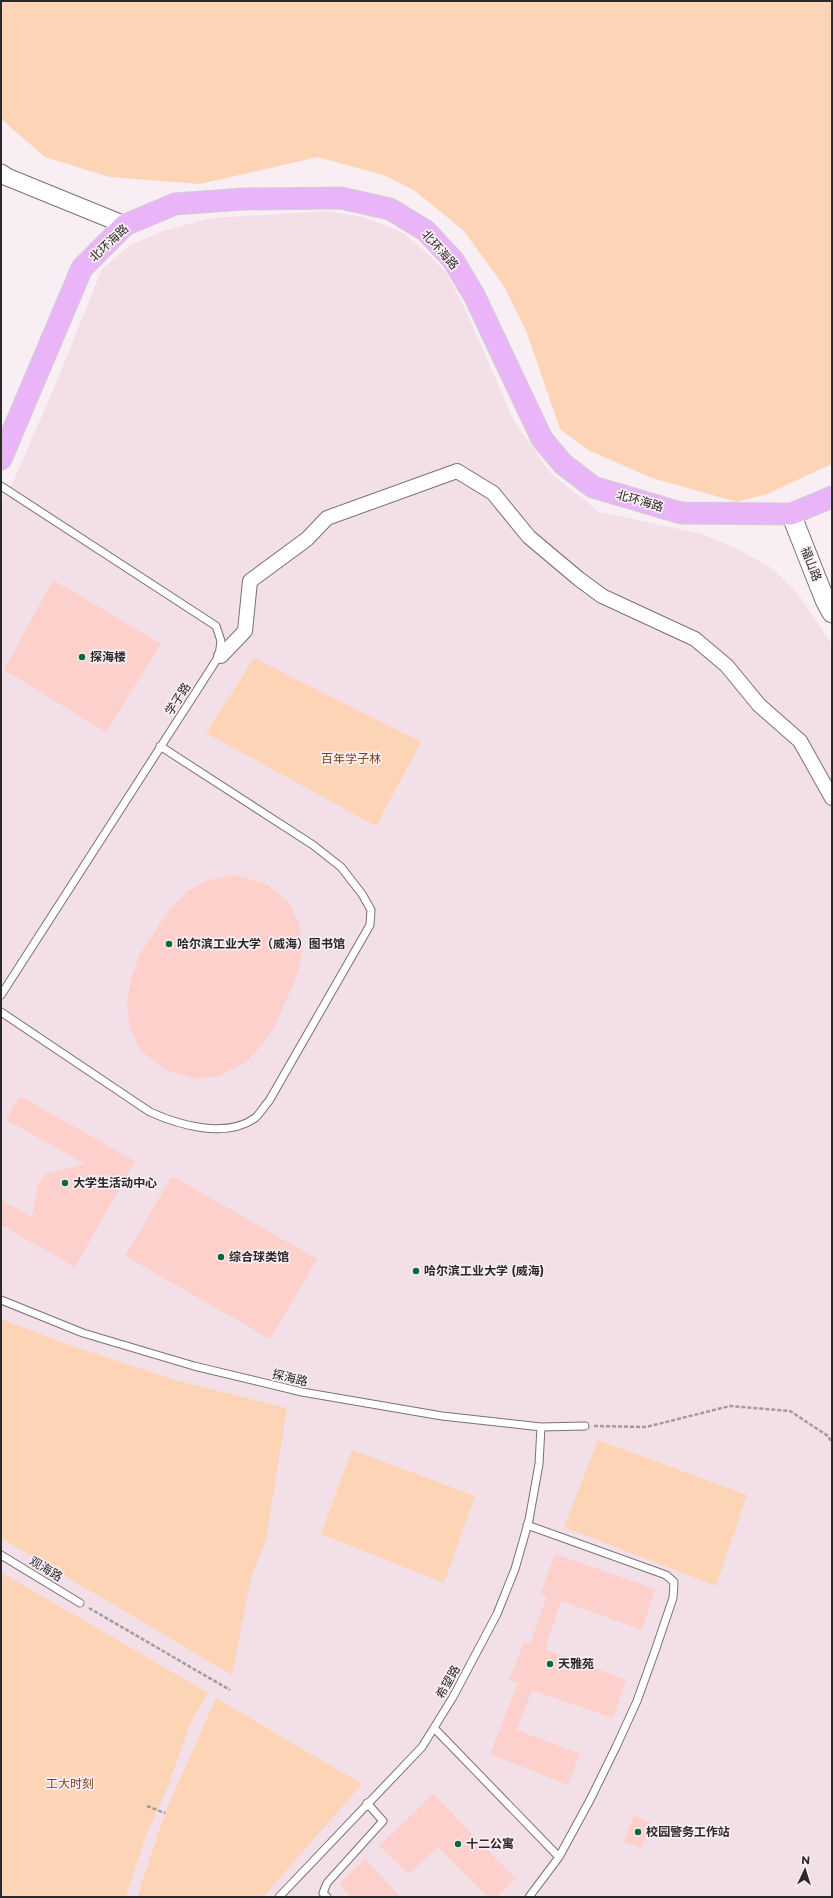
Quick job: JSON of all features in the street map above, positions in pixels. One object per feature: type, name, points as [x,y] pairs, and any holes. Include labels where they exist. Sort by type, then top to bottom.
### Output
[{"type":"main road","name":"北环海路","points":[[1,460],[82,268],[125,225],[175,204],[243,199],[341,198],[390,209],[426,231],[453,260],[474,295],[542,440],[563,464],[593,487],[681,513],[791,514],[832,497]]},
{"type":"main road","name":"福山路","points":[[791,514],[825,600],[832,613]]},
{"type":"street","points":[[1,174],[125,225]]},
{"type":"street","points":[[221,656],[245,631],[250,581],[308,539],[327,518],[457,471],[493,493],[529,537],[602,596],[695,639],[727,666],[759,705],[800,741],[832,798]]},
{"type":"lane","name":"学子路","points":[[1,486],[216,626],[221,641],[219,656],[1,995]]},
{"type":"lane","points":[[1,1012],[150,1112],[173,1122],[200,1127],[221,1128],[241,1125],[255,1117],[269,1101],[370,925],[370,910],[362,894],[341,867],[313,845],[160,746]]},
{"type":"lane","name":"探海路","points":[[1,1300],[83,1333],[194,1366],[302,1392],[442,1416],[542,1427],[585,1426]]},
{"type":"lane","name":"希望路","points":[[279,1897],[422,1747],[454,1697],[497,1614],[515,1569],[528,1525],[538,1464],[542,1427]]},
{"type":"lane","points":[[528,1525],[666,1575],[674,1582],[673,1598],[637,1701],[590,1800],[559,1857],[530,1897]]},
{"type":"lane","name":"观海路","points":[[1,1555],[80,1603]]},
{"type":"lane","points":[[434,1728],[559,1857]]},
{"type":"lane","points":[[327,1897],[323,1893],[327,1883],[382,1821],[368,1803]]},
{"type":"path","points":[[585,1426],[646,1427],[730,1406],[790,1411],[828,1436],[832,1443]]},
{"type":"path","points":[[80,1603],[230,1690]]},
{"type":"path","points":[[147,1806],[165,1813]]},
{"type":"shaded area","name":"哈尔滨工业大学 (威海)","points":[[327,211],[363,217],[402,232],[428,254],[447,274],[466,311],[514,421],[550,473],[599,512],[702,534],[735,548],[770,567],[798,594],[832,644],[832,1897],[1,1897],[1,502],[14,480],[57,381],[102,269],[129,246],[160,232],[211,218]]},
{"type":"green space","points":[[1,1],[832,1],[832,464],[767,494],[737,502],[652,478],[588,450],[560,429],[527,333],[504,286],[463,230],[415,191],[386,176],[318,157],[200,184],[110,177],[45,157],[1,119]]},
{"type":"green space","name":"百年学子林","points":[[254,658],[421,742],[376,826],[206,733]]},
{"type":"green space","points":[[1,1319],[72,1346],[175,1380],[287,1408],[266,1540],[251,1578],[232,1675],[1,1538]]},
{"type":"green space","points":[[598,1440],[747,1495],[716,1586],[564,1527]]},
{"type":"green space","points":[[352,1450],[475,1496],[444,1583],[321,1534]]},
{"type":"green space","name":"工大时刻","points":[[1,1572],[208,1693],[190,1724],[168,1787],[148,1831],[126,1897],[1,1897]]},
{"type":"green space","points":[[216,1698],[362,1784],[263,1897],[137,1897],[165,1813]]},
{"type":"building","name":"探海楼","points":[[53,580],[161,644],[106,732],[4,670]]},
{"type":"building","points":[[234,875],[265,883],[288,901],[299,924],[303,947],[298,974],[272,1032],[249,1060],[220,1076],[197,1079],[166,1070],[141,1051],[130,1028],[127,1006],[131,978],[140,954],[169,910],[188,891],[208,880]]},
{"type":"building","name":"大学生活动中心","points":[[20,1096],[135,1161],[75,1267],[1,1225],[1,1200],[32,1217],[38,1185],[46,1174],[85,1164],[6,1120]]},
{"type":"building","name":"综合球类馆","points":[[172,1176],[317,1259],[270,1339],[125,1256]]},
{"type":"building","name":"天雅苑","points":[[555,1554],[655,1589],[642,1630],[561,1601],[545,1649],[626,1680],[613,1718],[532,1690],[517,1730],[580,1754],[568,1785],[490,1754],[518,1683],[509,1680],[524,1642],[530,1644],[547,1596],[541,1593]]},
{"type":"building","name":"十二公寓","points":[[433,1794],[516,1879],[496,1897],[488,1897],[438,1847],[409,1874],[379,1846]]},
{"type":"building","name":"校园警务工作站","points":[[634,1816],[651,1823],[641,1848],[624,1842]]},
{"type":"building","points":[[365,1859],[401,1897],[352,1897],[339,1884]]},
{"type":"place","name":"探海楼","points":[[82,657]]},
{"type":"place","name":"哈尔滨工业大学（威海）图书馆","points":[[169,944]]},
{"type":"place","name":"大学生活动中心","points":[[65,1183]]},
{"type":"place","name":"综合球类馆","points":[[221,1257]]},
{"type":"place","name":"哈尔滨工业大学 (威海)","points":[[416,1271]]},
{"type":"place","name":"天雅苑","points":[[550,1664]]},
{"type":"place","name":"校园警务工作站","points":[[638,1832]]},
{"type":"place","name":"十二公寓","points":[[458,1844]]}]
